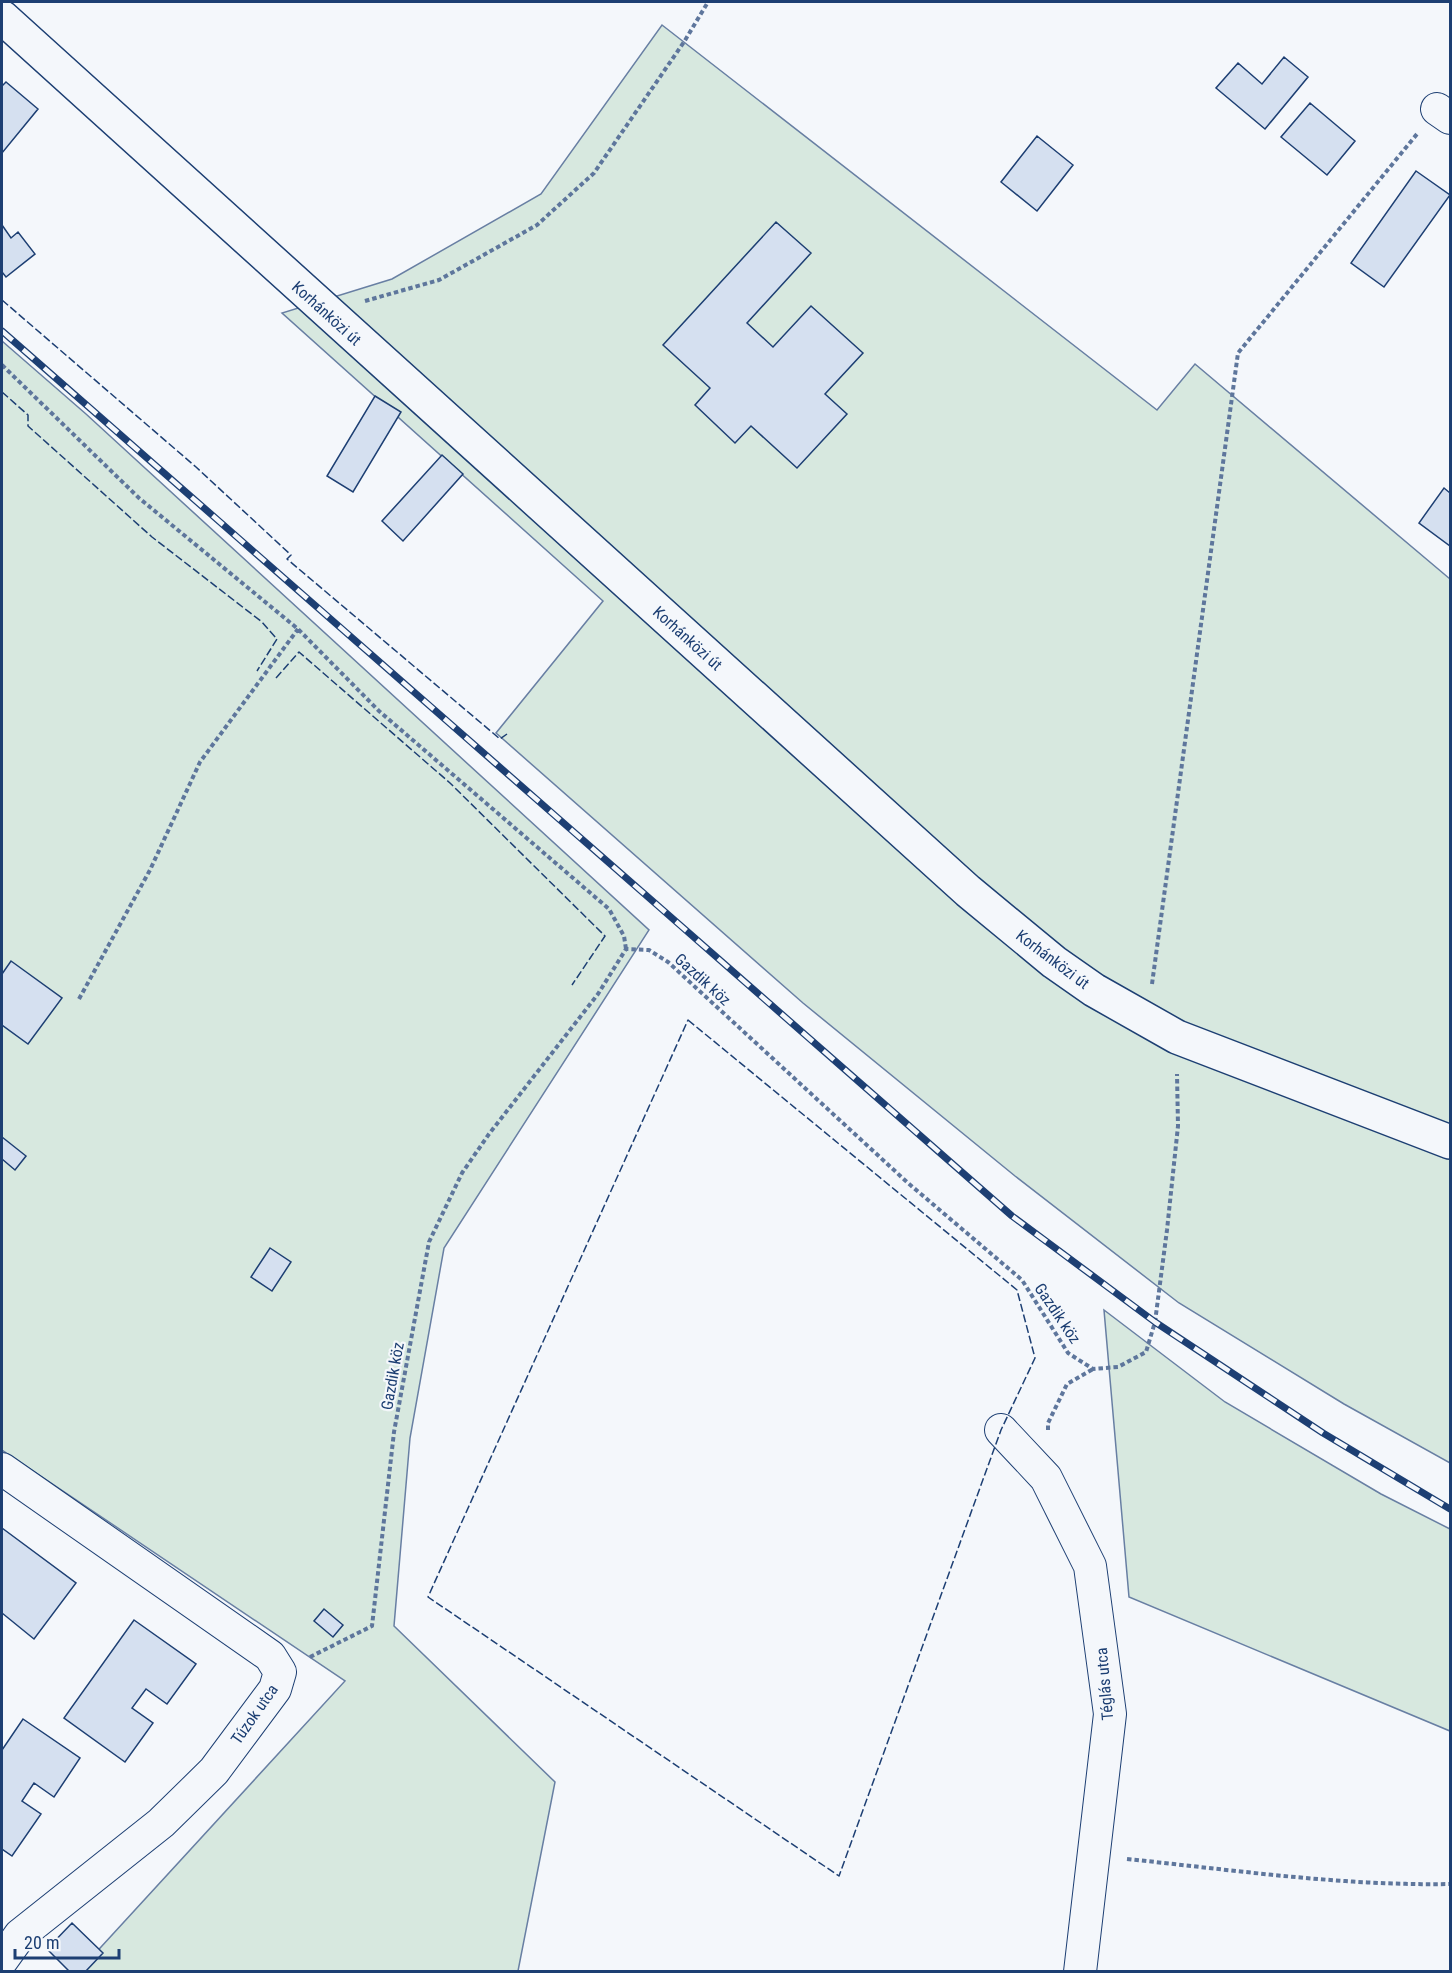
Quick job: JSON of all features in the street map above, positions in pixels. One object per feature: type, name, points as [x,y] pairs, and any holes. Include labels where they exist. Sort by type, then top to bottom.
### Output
[{"type":"street","name":"Korhánközi út","points":[[2,17],[968,891],[1054,962],[1094,990],[1177,1037],[1450,1143]]},
{"type":"street","name":"Téglás utca","points":[[1001,1430],[1046,1478],[1090,1566],[1110,1714],[1080,1971]]},
{"type":"street","name":"Túzok utca","points":[[2,1469],[270,1656],[280,1672],[275,1689],[206,1778],[161,1823],[11,1928],[2,1960]]},
{"type":"path","points":[[327,312],[439,280],[537,225],[594,173],[684,42],[708,2]]},
{"type":"path","points":[[1147,1021],[1238,353],[1444,114]]},
{"type":"path","points":[[2,365],[140,498],[298,629],[379,711],[609,909],[624,936],[626,949]]},
{"type":"path","points":[[79,999],[150,870],[200,762],[298,629]]},
{"type":"path","name":"Gazdik köz","points":[[280,1672],[372,1626],[394,1432],[429,1242],[462,1173],[489,1134],[598,994],[626,949],[649,950],[668,962],[908,1184],[1022,1280],[1068,1353],[1093,1369]]},
{"type":"path","points":[[1046,1478],[1048,1423],[1067,1384],[1093,1369],[1118,1367],[1146,1352],[1155,1322],[1178,1126],[1177,1037]]},
{"type":"path","points":[[1093,1855],[1302,1877],[1406,1885],[1450,1884]]},
{"type":"shaded area","points":[[662,25],[1157,410],[1195,364],[1450,579],[1450,1463],[1344,1404],[1179,1303],[1015,1176],[803,1003],[496,733],[603,601],[282,313],[392,279],[541,194]]},
{"type":"shaded area","points":[[2,341],[86,414],[649,930],[444,1248],[410,1438],[394,1626],[555,1782],[518,1971],[79,1971],[345,1681],[2,1450]]},
{"type":"shaded area","points":[[1104,1310],[1225,1402],[1381,1494],[1450,1529],[1450,1731],[1129,1597]]},
{"type":"building","points":[[1284,57],[1308,77],[1265,129],[1216,88],[1238,63],[1262,84]]},
{"type":"building","points":[[6,82],[38,109],[2,153],[2,86]]},
{"type":"building","points":[[1310,103],[1355,141],[1327,175],[1281,137]]},
{"type":"building","points":[[1037,136],[1073,165],[1037,211],[1001,182]]},
{"type":"building","points":[[1416,171],[1450,195],[1384,287],[1351,263]]},
{"type":"building","points":[[776,222],[811,253],[747,323],[773,347],[811,306],[863,353],[825,394],[847,414],[797,468],[751,426],[735,443],[695,405],[710,388],[663,345]]},
{"type":"building","points":[[2,225],[11,238],[18,232],[35,254],[6,277],[2,272]]},
{"type":"building","points":[[375,396],[401,412],[353,492],[327,476]]},
{"type":"building","points":[[442,455],[463,474],[403,541],[382,521]]},
{"type":"building","points":[[1444,488],[1450,493],[1450,546],[1419,523]]},
{"type":"building","points":[[11,961],[62,998],[28,1044],[2,1025],[2,974]]},
{"type":"building","points":[[2,1137],[26,1156],[15,1170],[2,1159]]},
{"type":"building","points":[[270,1248],[291,1262],[272,1291],[251,1277]]},
{"type":"building","points":[[2,1528],[76,1583],[34,1639],[2,1613]]},
{"type":"building","points":[[324,1609],[343,1625],[333,1637],[314,1621]]},
{"type":"building","points":[[134,1620],[196,1664],[167,1704],[146,1689],[132,1708],[153,1723],[125,1762],[64,1718]]},
{"type":"building","points":[[23,1719],[80,1758],[54,1797],[34,1783],[22,1801],[41,1814],[12,1856],[2,1849],[2,1750]]},
{"type":"building","points":[[72,1923],[103,1953],[85,1972],[70,1972],[47,1949]]},
{"type":"railway","points":[[2,331],[1012,1216],[1155,1322],[1323,1433],[1450,1509]]},
{"type":"fence","points":[[2,300],[196,467],[291,555],[287,559],[500,739],[507,734]]},
{"type":"fence","points":[[2,392],[28,415],[28,426],[152,537],[262,622],[277,639],[257,671]]},
{"type":"fence","points":[[276,678],[299,652],[450,783],[605,936],[572,985]]},
{"type":"fence","points":[[688,1020],[1017,1290],[1035,1358],[1001,1430],[839,1876],[428,1597],[688,1020]]}]
